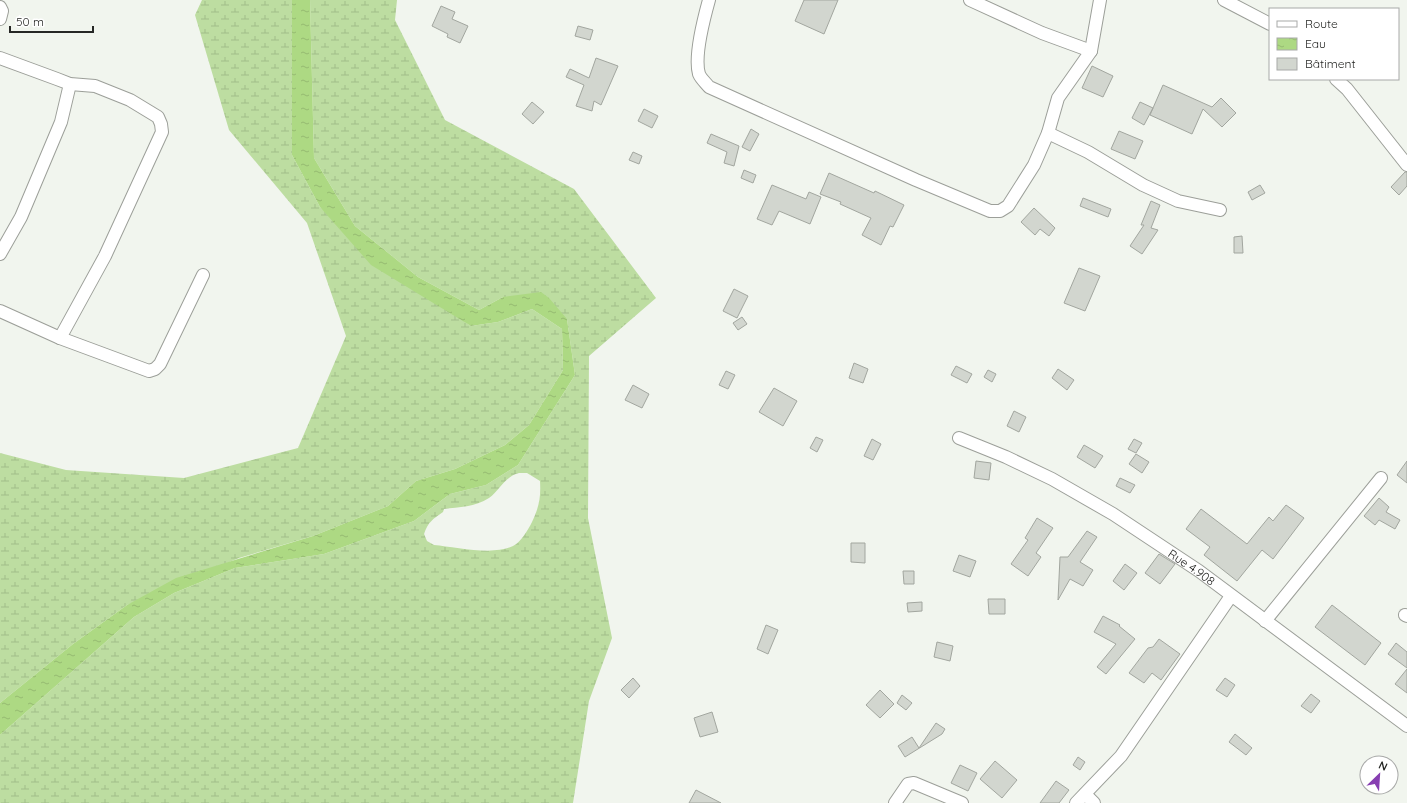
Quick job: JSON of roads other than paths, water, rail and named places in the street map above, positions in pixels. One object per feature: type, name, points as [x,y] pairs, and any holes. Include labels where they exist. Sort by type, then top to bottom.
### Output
[{"type":"street","points":[[709,0],[702,25],[698,65],[699,76],[709,87],[916,180],[990,210],[1000,211],[1008,206],[1034,165],[1048,133],[1058,98],[1091,51],[1100,0]]},
{"type":"street","points":[[970,0],[1042,33],[1091,51]]},
{"type":"street","points":[[1231,1],[1269,23]]},
{"type":"street","points":[[0,7],[2,11],[0,19]]},
{"type":"street","points":[[0,58],[70,84],[95,86],[130,100],[158,117],[162,124],[162,132],[105,256],[60,338]]},
{"type":"street","points":[[1337,80],[1347,89],[1407,165]]},
{"type":"street","points":[[0,254],[21,217],[61,122],[70,84]]},
{"type":"street","points":[[1048,133],[1088,152],[1143,185],[1178,201],[1220,210]]},
{"type":"street","points":[[0,312],[60,338],[149,371],[155,369],[160,364],[203,275]]},
{"type":"street","name":"Rue 4.908","points":[[959,438],[1006,457],[1052,479],[1106,510],[1199,571],[1407,726]]},
{"type":"street","points":[[1265,621],[1381,478]]},
{"type":"street","points":[[1076,803],[1121,756],[1231,596]]},
{"type":"street","points":[[895,803],[908,784],[914,783],[962,803]]},
{"type":"street","points":[[1085,794],[1094,803]]},
{"type":"water","points":[[292,0],[310,0],[314,158],[355,226],[418,277],[479,310],[503,297],[541,292],[549,298],[567,319],[575,375],[518,465],[486,485],[450,494],[414,521],[324,554],[235,568],[174,593],[134,617],[0,735],[0,703],[73,644],[127,605],[176,578],[313,536],[388,506],[416,481],[455,469],[505,445],[529,425],[563,370],[562,329],[532,309],[498,322],[471,326],[371,265],[320,207],[292,155]]}]
